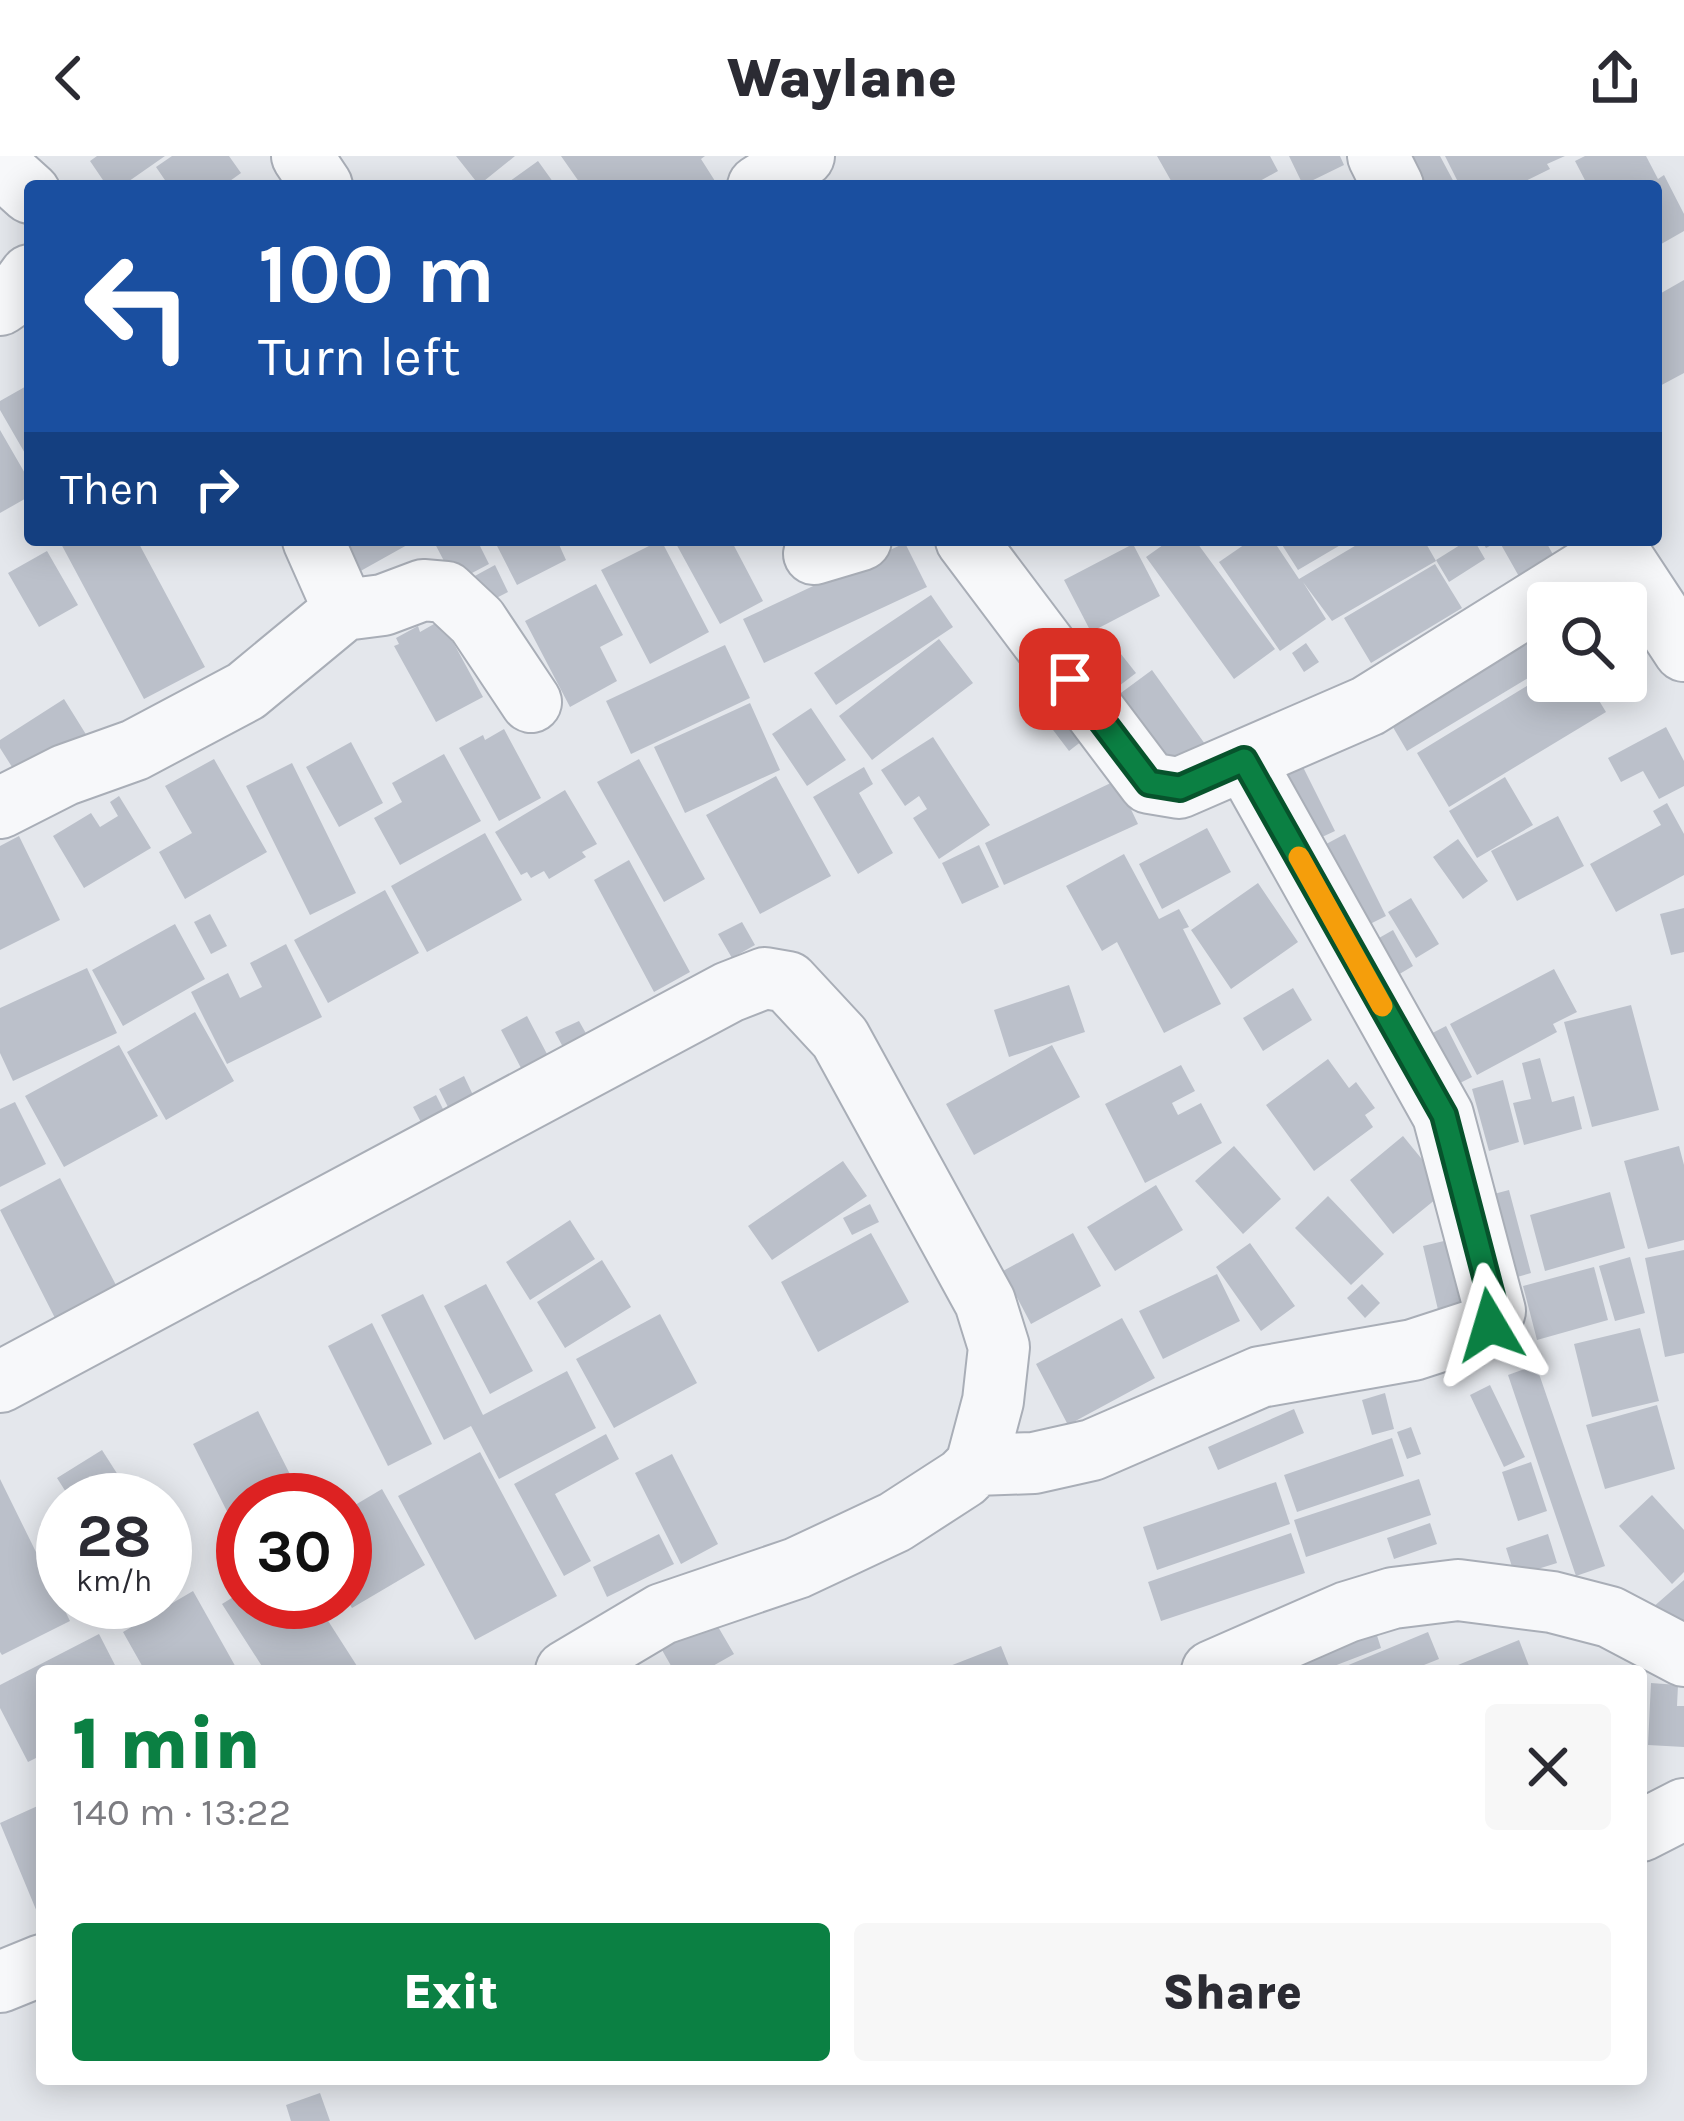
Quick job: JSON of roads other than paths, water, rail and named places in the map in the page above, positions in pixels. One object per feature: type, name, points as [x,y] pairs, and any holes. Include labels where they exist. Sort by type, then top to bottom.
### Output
[{"type":"street","points":[[767,180],[804,156]]},
{"type":"street","points":[[0,166],[24,188]]},
{"type":"street","points":[[0,305],[24,283]]},
{"type":"street","points":[[316,546],[344,610]]},
{"type":"street","points":[[971,546],[1149,783],[1180,788],[1368,706],[1613,546]]},
{"type":"street","points":[[1616,546],[1668,588],[1684,650]]},
{"type":"street","points":[[0,808],[65,775],[135,750],[246,691],[344,610],[383,605],[423,590],[446,592],[477,621],[531,702]]},
{"type":"street","points":[[976,1465],[1034,1463],[1092,1450],[1260,1377],[1413,1350],[1490,1325],[1495,1311],[1444,1115],[1244,760]]},
{"type":"street","points":[[0,1382],[729,992],[765,978],[788,982],[840,1038],[986,1302],[999,1347],[993,1401],[976,1465],[895,1522],[797,1568],[662,1614],[576,1665]]},
{"type":"street","points":[[1226,1665],[1347,1612],[1393,1598],[1458,1590],[1552,1602],[1610,1618],[1684,1656]]},
{"type":"street","points":[[1647,1829],[1684,1809]]},
{"type":"street","points":[[0,1982],[36,1967]]}]
